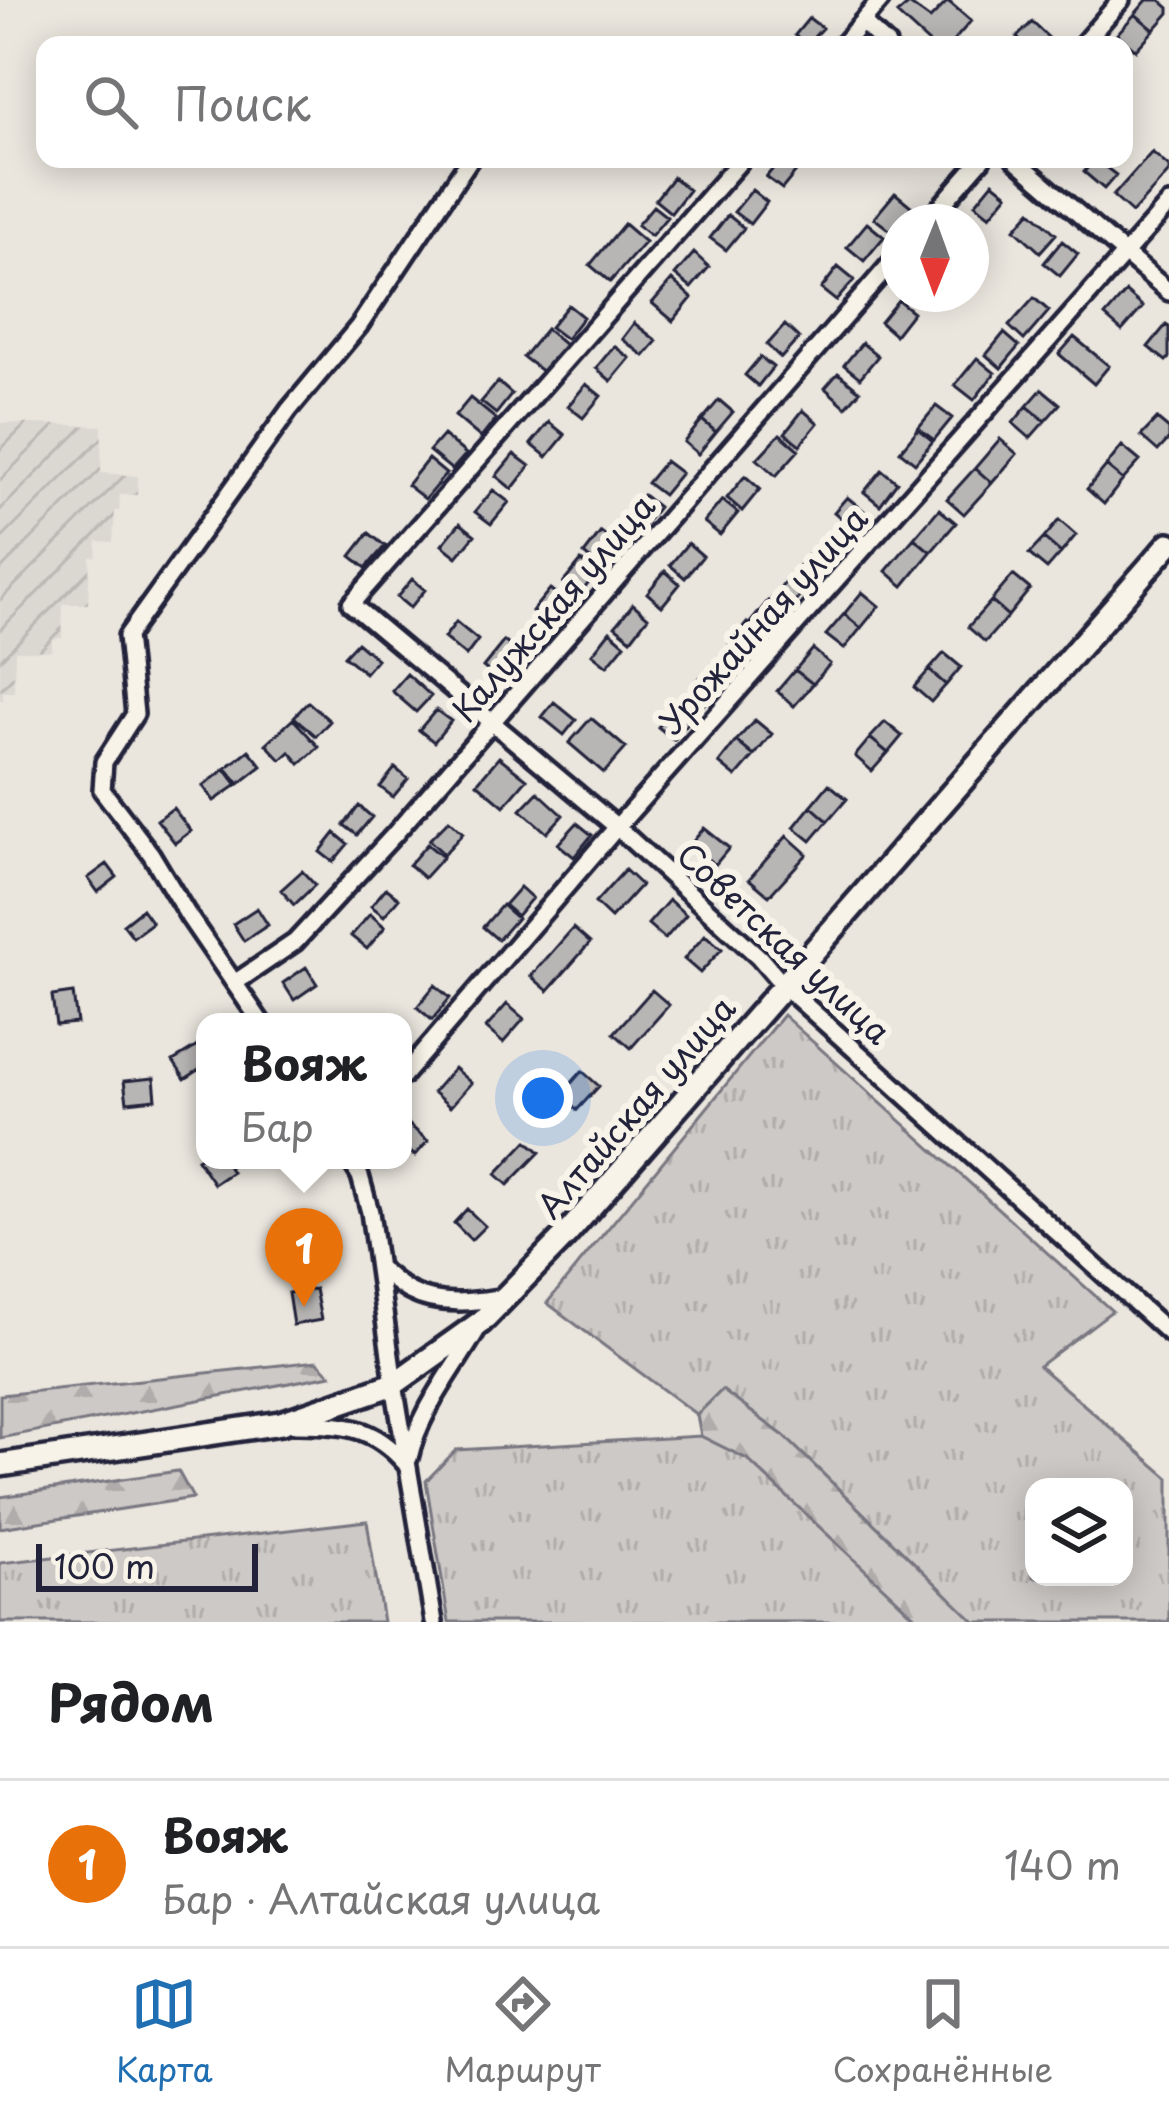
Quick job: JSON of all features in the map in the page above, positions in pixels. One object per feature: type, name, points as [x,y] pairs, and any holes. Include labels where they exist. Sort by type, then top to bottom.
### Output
[{"type":"main road","name":"Алтайская улица","points":[[0,1465],[281,1423],[394,1384],[481,1322],[566,1235],[1169,544]]},
{"type":"street","points":[[850,36],[881,0]]},
{"type":"street","points":[[1090,36],[1121,0]]},
{"type":"street","points":[[862,22],[877,36]]},
{"type":"street","points":[[255,1013],[151,854],[102,790],[104,762],[135,714],[127,636],[289,410],[359,326],[464,168]]},
{"type":"street","name":"Советская улица","points":[[734,168],[351,604],[617,827],[759,957],[783,986],[1169,1333]]},
{"type":"street","points":[[943,204],[974,168]]},
{"type":"street","points":[[1026,168],[1169,292]]},
{"type":"street","name":"Урожайная улица","points":[[412,1066],[1169,204]]},
{"type":"street","name":"Калужская улица","points":[[236,982],[295,942],[393,836],[881,275]]},
{"type":"street","points":[[356,1169],[365,1194],[378,1268],[434,1622]]},
{"type":"street","points":[[378,1268],[409,1291],[436,1301],[506,1297]]},
{"type":"street","points":[[407,1467],[414,1436],[481,1322]]},
{"type":"street","points":[[281,1423],[364,1430],[388,1444],[407,1467]]},
{"type":"shaded area","points":[[0,423],[102,426],[101,473],[138,476],[137,495],[120,495],[113,542],[97,541],[96,556],[90,557],[88,604],[63,604],[62,638],[52,639],[52,651],[15,651],[14,692],[3,692],[3,700],[0,700]]},
{"type":"green space","points":[[783,1015],[1112,1311],[1039,1366],[1169,1478],[1169,1622],[975,1622],[784,1436],[722,1390],[697,1415],[547,1303]]},
{"type":"green space","points":[[317,1361],[331,1375],[0,1438],[0,1395]]},
{"type":"green space","points":[[722,1390],[784,1436],[975,1622],[921,1622],[747,1459],[701,1436],[697,1415]]},
{"type":"green space","points":[[701,1436],[747,1459],[921,1622],[449,1622],[426,1481],[456,1450]]},
{"type":"green space","points":[[178,1471],[193,1498],[0,1528],[0,1497]]},
{"type":"green space","points":[[367,1521],[383,1622],[0,1622],[0,1563]]},
{"type":"building","points":[[1147,0],[1160,0],[1169,8],[1154,30],[1135,14]]},
{"type":"building","points":[[948,1],[971,21],[958,36],[921,36],[897,14],[909,4],[930,19]]},
{"type":"building","points":[[1135,14],[1154,30],[1136,50],[1133,36],[1117,34]]},
{"type":"building","points":[[809,18],[822,28],[815,36],[795,35]]},
{"type":"building","points":[[1032,22],[1047,36],[1018,36]]},
{"type":"building","points":[[1152,152],[1169,172],[1132,213],[1113,196]]},
{"type":"building","points":[[774,168],[799,168],[782,189],[766,177]]},
{"type":"building","points":[[1107,168],[1116,175],[1104,189],[1084,172]]},
{"type":"building","points":[[673,177],[689,190],[671,213],[655,200]]},
{"type":"building","points":[[993,182],[1008,194],[990,216],[989,204],[975,204]]},
{"type":"building","points":[[752,190],[767,202],[750,224],[734,212]]},
{"type":"building","points":[[895,193],[908,204],[886,204]]},
{"type":"building","points":[[653,206],[667,217],[651,236],[637,225]]},
{"type":"building","points":[[1031,211],[1056,234],[1040,252],[1015,229]]},
{"type":"building","points":[[728,215],[744,228],[726,250],[710,238]]},
{"type":"building","points":[[867,223],[881,235],[864,261],[847,247]]},
{"type":"building","points":[[624,224],[645,242],[610,282],[590,265]]},
{"type":"building","points":[[1062,241],[1078,254],[1060,276],[1044,263]]},
{"type":"building","points":[[694,253],[709,267],[691,288],[675,275]]},
{"type":"building","points":[[838,267],[854,280],[836,301],[821,289]]},
{"type":"building","points":[[672,280],[692,298],[673,321],[652,303]]},
{"type":"building","points":[[1126,292],[1143,307],[1122,331],[1105,316]]},
{"type":"building","points":[[1034,298],[1049,311],[1024,340],[1009,326]]},
{"type":"building","points":[[568,305],[583,317],[566,339],[550,327]]},
{"type":"building","points":[[888,312],[913,312],[895,335],[880,322]]},
{"type":"building","points":[[634,323],[657,341],[644,356],[622,339]]},
{"type":"building","points":[[785,325],[799,338],[781,358],[767,345]]},
{"type":"building","points":[[1166,325],[1169,358],[1166,361],[1148,347]]},
{"type":"building","points":[[546,329],[565,345],[543,372],[523,357]]},
{"type":"building","points":[[1004,333],[1019,346],[1001,368],[986,355]]},
{"type":"building","points":[[1074,337],[1109,366],[1094,384],[1059,354]]},
{"type":"building","points":[[862,343],[878,356],[860,378],[844,365]]},
{"type":"building","points":[[614,346],[630,358],[611,381],[596,368]]},
{"type":"building","points":[[760,357],[773,367],[758,386],[745,375]]},
{"type":"building","points":[[977,358],[995,373],[974,400],[955,385]]},
{"type":"building","points":[[838,373],[860,391],[846,407],[825,388]]},
{"type":"building","points":[[498,382],[512,394],[496,414],[481,402]]},
{"type":"building","points":[[586,384],[601,396],[583,418],[568,406]]},
{"type":"building","points":[[1042,389],[1060,404],[1045,421],[1027,406]]},
{"type":"building","points":[[470,398],[496,419],[481,438],[455,416]]},
{"type":"building","points":[[719,400],[733,412],[716,432],[702,420]]},
{"type":"building","points":[[936,406],[952,418],[934,440],[918,428]]},
{"type":"building","points":[[1027,406],[1045,421],[1030,438],[1013,423]]},
{"type":"building","points":[[803,410],[818,423],[800,445],[785,433]]},
{"type":"building","points":[[1157,419],[1169,429],[1169,439],[1158,451],[1141,436]]},
{"type":"building","points":[[702,420],[716,432],[698,454],[684,442]]},
{"type":"building","points":[[549,422],[565,435],[547,457],[531,444]]},
{"type":"building","points":[[918,429],[933,441],[915,463],[900,451]]},
{"type":"building","points":[[780,434],[799,450],[776,476],[757,459]]},
{"type":"building","points":[[443,435],[466,454],[452,470],[429,451]]},
{"type":"building","points":[[1000,439],[1017,454],[992,483],[975,468]]},
{"type":"building","points":[[1122,446],[1140,461],[1123,480],[1106,466]]},
{"type":"building","points":[[514,454],[530,466],[512,489],[496,476]]},
{"type":"building","points":[[428,459],[446,474],[425,499],[407,485]]},
{"type":"building","points":[[665,461],[681,473],[663,495],[647,483]]},
{"type":"building","points":[[1106,466],[1123,480],[1104,504],[1087,489]]},
{"type":"building","points":[[975,468],[992,483],[964,514],[947,499]]},
{"type":"building","points":[[882,470],[897,482],[880,505],[864,492]]},
{"type":"building","points":[[745,476],[760,489],[742,511],[727,498]]},
{"type":"building","points":[[493,490],[509,502],[491,524],[475,512]]},
{"type":"building","points":[[643,495],[658,507],[641,529],[625,517]]},
{"type":"building","points":[[847,497],[869,515],[856,531],[834,512]]},
{"type":"building","points":[[722,500],[738,513],[720,535],[704,522]]},
{"type":"building","points":[[939,509],[956,523],[931,552],[914,538]]},
{"type":"building","points":[[1059,520],[1076,535],[1061,553],[1044,538]]},
{"type":"building","points":[[460,523],[475,535],[457,557],[442,545]]},
{"type":"building","points":[[601,532],[617,545],[599,567],[584,554]]},
{"type":"building","points":[[369,533],[385,546],[366,568],[351,556]]},
{"type":"building","points":[[914,538],[931,552],[903,586],[886,571]]},
{"type":"building","points":[[1044,538],[1061,553],[1047,569],[1029,554]]},
{"type":"building","points":[[688,543],[703,556],[685,578],[670,565]]},
{"type":"building","points":[[807,556],[822,569],[808,586],[793,573]]},
{"type":"building","points":[[581,561],[597,573],[579,595],[563,583]]},
{"type":"building","points":[[665,571],[680,584],[662,606],[647,593]]},
{"type":"building","points":[[793,573],[808,586],[788,611],[772,598]]},
{"type":"building","points":[[1013,575],[1030,589],[1008,616],[991,601]]},
{"type":"building","points":[[412,579],[425,590],[410,608],[397,597]]},
{"type":"building","points":[[550,589],[566,602],[547,624],[532,611]]},
{"type":"building","points":[[862,592],[879,606],[861,628],[844,614]]},
{"type":"building","points":[[768,601],[783,614],[766,636],[750,623]]},
{"type":"building","points":[[991,601],[1008,616],[985,642],[968,627]]},
{"type":"building","points":[[633,604],[648,617],[631,639],[615,626]]},
{"type":"building","points":[[844,614],[861,628],[844,649],[826,635]]},
{"type":"building","points":[[456,622],[478,640],[466,656],[444,638]]},
{"type":"building","points":[[747,623],[762,636],[744,658],[729,645]]},
{"type":"building","points":[[610,631],[625,644],[607,666],[592,654]]},
{"type":"building","points":[[504,641],[522,656],[501,682],[483,667]]},
{"type":"building","points":[[357,642],[377,659],[365,673],[344,656]]},
{"type":"building","points":[[813,649],[830,664],[813,684],[795,670]]},
{"type":"building","points":[[944,653],[961,667],[946,685],[929,670]]},
{"type":"building","points":[[795,670],[813,684],[794,706],[777,691]]},
{"type":"building","points":[[929,670],[946,685],[931,702],[914,687]]},
{"type":"building","points":[[407,674],[431,696],[416,712],[392,691]]},
{"type":"building","points":[[703,674],[718,687],[700,709],[685,696]]},
{"type":"building","points":[[308,702],[330,721],[316,736],[294,717]]},
{"type":"building","points":[[554,702],[576,720],[564,735],[542,717]]},
{"type":"building","points":[[676,705],[692,718],[674,740],[658,727]]},
{"type":"building","points":[[436,710],[451,721],[434,742],[419,730]]},
{"type":"building","points":[[591,718],[626,748],[604,773],[569,743]]},
{"type":"building","points":[[293,719],[319,747],[300,764],[290,752],[281,760],[266,744]]},
{"type":"building","points":[[755,720],[772,734],[754,756],[736,741]]},
{"type":"building","points":[[885,722],[902,736],[888,753],[870,738]]},
{"type":"building","points":[[870,738],[888,753],[872,771],[855,756]]},
{"type":"building","points":[[736,741],[754,756],[736,777],[719,763]]},
{"type":"building","points":[[249,750],[262,766],[239,784],[226,768]]},
{"type":"building","points":[[499,757],[527,779],[504,806],[477,783]]},
{"type":"building","points":[[395,768],[408,779],[393,797],[380,787]]},
{"type":"building","points":[[225,769],[237,785],[214,801],[203,786]]},
{"type":"building","points":[[829,784],[847,799],[828,821],[811,806]]},
{"type":"building","points":[[538,792],[563,815],[547,833],[521,810]]},
{"type":"building","points":[[359,806],[372,817],[357,835],[344,825]]},
{"type":"building","points":[[811,806],[828,821],[811,841],[794,827]]},
{"type":"building","points":[[173,808],[191,831],[175,843],[157,820]]},
{"type":"building","points":[[449,820],[463,833],[444,854],[429,840]]},
{"type":"building","points":[[577,823],[592,835],[574,857],[558,844]]},
{"type":"building","points":[[704,828],[729,848],[715,865],[690,845]]},
{"type":"building","points":[[335,833],[348,844],[333,862],[320,852]]},
{"type":"building","points":[[787,836],[807,854],[769,896],[749,879]]},
{"type":"building","points":[[427,844],[443,857],[424,878],[409,865]]},
{"type":"building","points":[[107,864],[117,877],[98,892],[88,878]]},
{"type":"building","points":[[625,870],[641,885],[611,918],[595,903]]},
{"type":"building","points":[[302,871],[315,885],[294,905],[281,890]]},
{"type":"building","points":[[520,887],[532,898],[517,916],[504,905]]},
{"type":"building","points":[[386,888],[399,898],[384,916],[371,906]]},
{"type":"building","points":[[669,900],[686,915],[665,939],[648,924]]},
{"type":"building","points":[[502,905],[517,918],[498,940],[483,927]]},
{"type":"building","points":[[257,908],[268,925],[244,941],[233,924]]},
{"type":"building","points":[[142,909],[152,923],[133,937],[123,924]]},
{"type":"building","points":[[370,914],[385,927],[367,949],[351,936]]},
{"type":"building","points":[[573,928],[590,943],[548,991],[531,976]]},
{"type":"building","points":[[705,935],[722,949],[700,973],[684,959]]},
{"type":"building","points":[[306,967],[317,984],[294,1000],[283,983]]},
{"type":"building","points":[[435,985],[450,998],[432,1020],[417,1007]]},
{"type":"building","points":[[652,990],[669,1005],[631,1048],[614,1033]]},
{"type":"building","points":[[73,993],[77,1023],[56,1025],[52,996]]},
{"type":"building","points":[[507,1004],[524,1019],[503,1043],[486,1028]]},
{"type":"building","points":[[196,1047],[196,1072],[185,1079],[173,1061]]},
{"type":"building","points":[[454,1068],[471,1083],[450,1107],[433,1092]]},
{"type":"building","points":[[582,1071],[599,1086],[577,1110],[561,1095]]},
{"type":"building","points":[[154,1078],[156,1099],[127,1102],[124,1081]]},
{"type":"building","points":[[412,1127],[428,1141],[415,1156],[412,1154]]},
{"type":"building","points":[[527,1141],[540,1152],[508,1185],[496,1174]]},
{"type":"building","points":[[204,1169],[230,1169],[232,1172],[214,1184]]},
{"type":"building","points":[[467,1209],[485,1226],[471,1240],[454,1223]]},
{"type":"building","points":[[315,1289],[321,1320],[293,1325],[288,1293]]},
{"type":"place","name":"Вояж","points":[[304,1307]]}]
